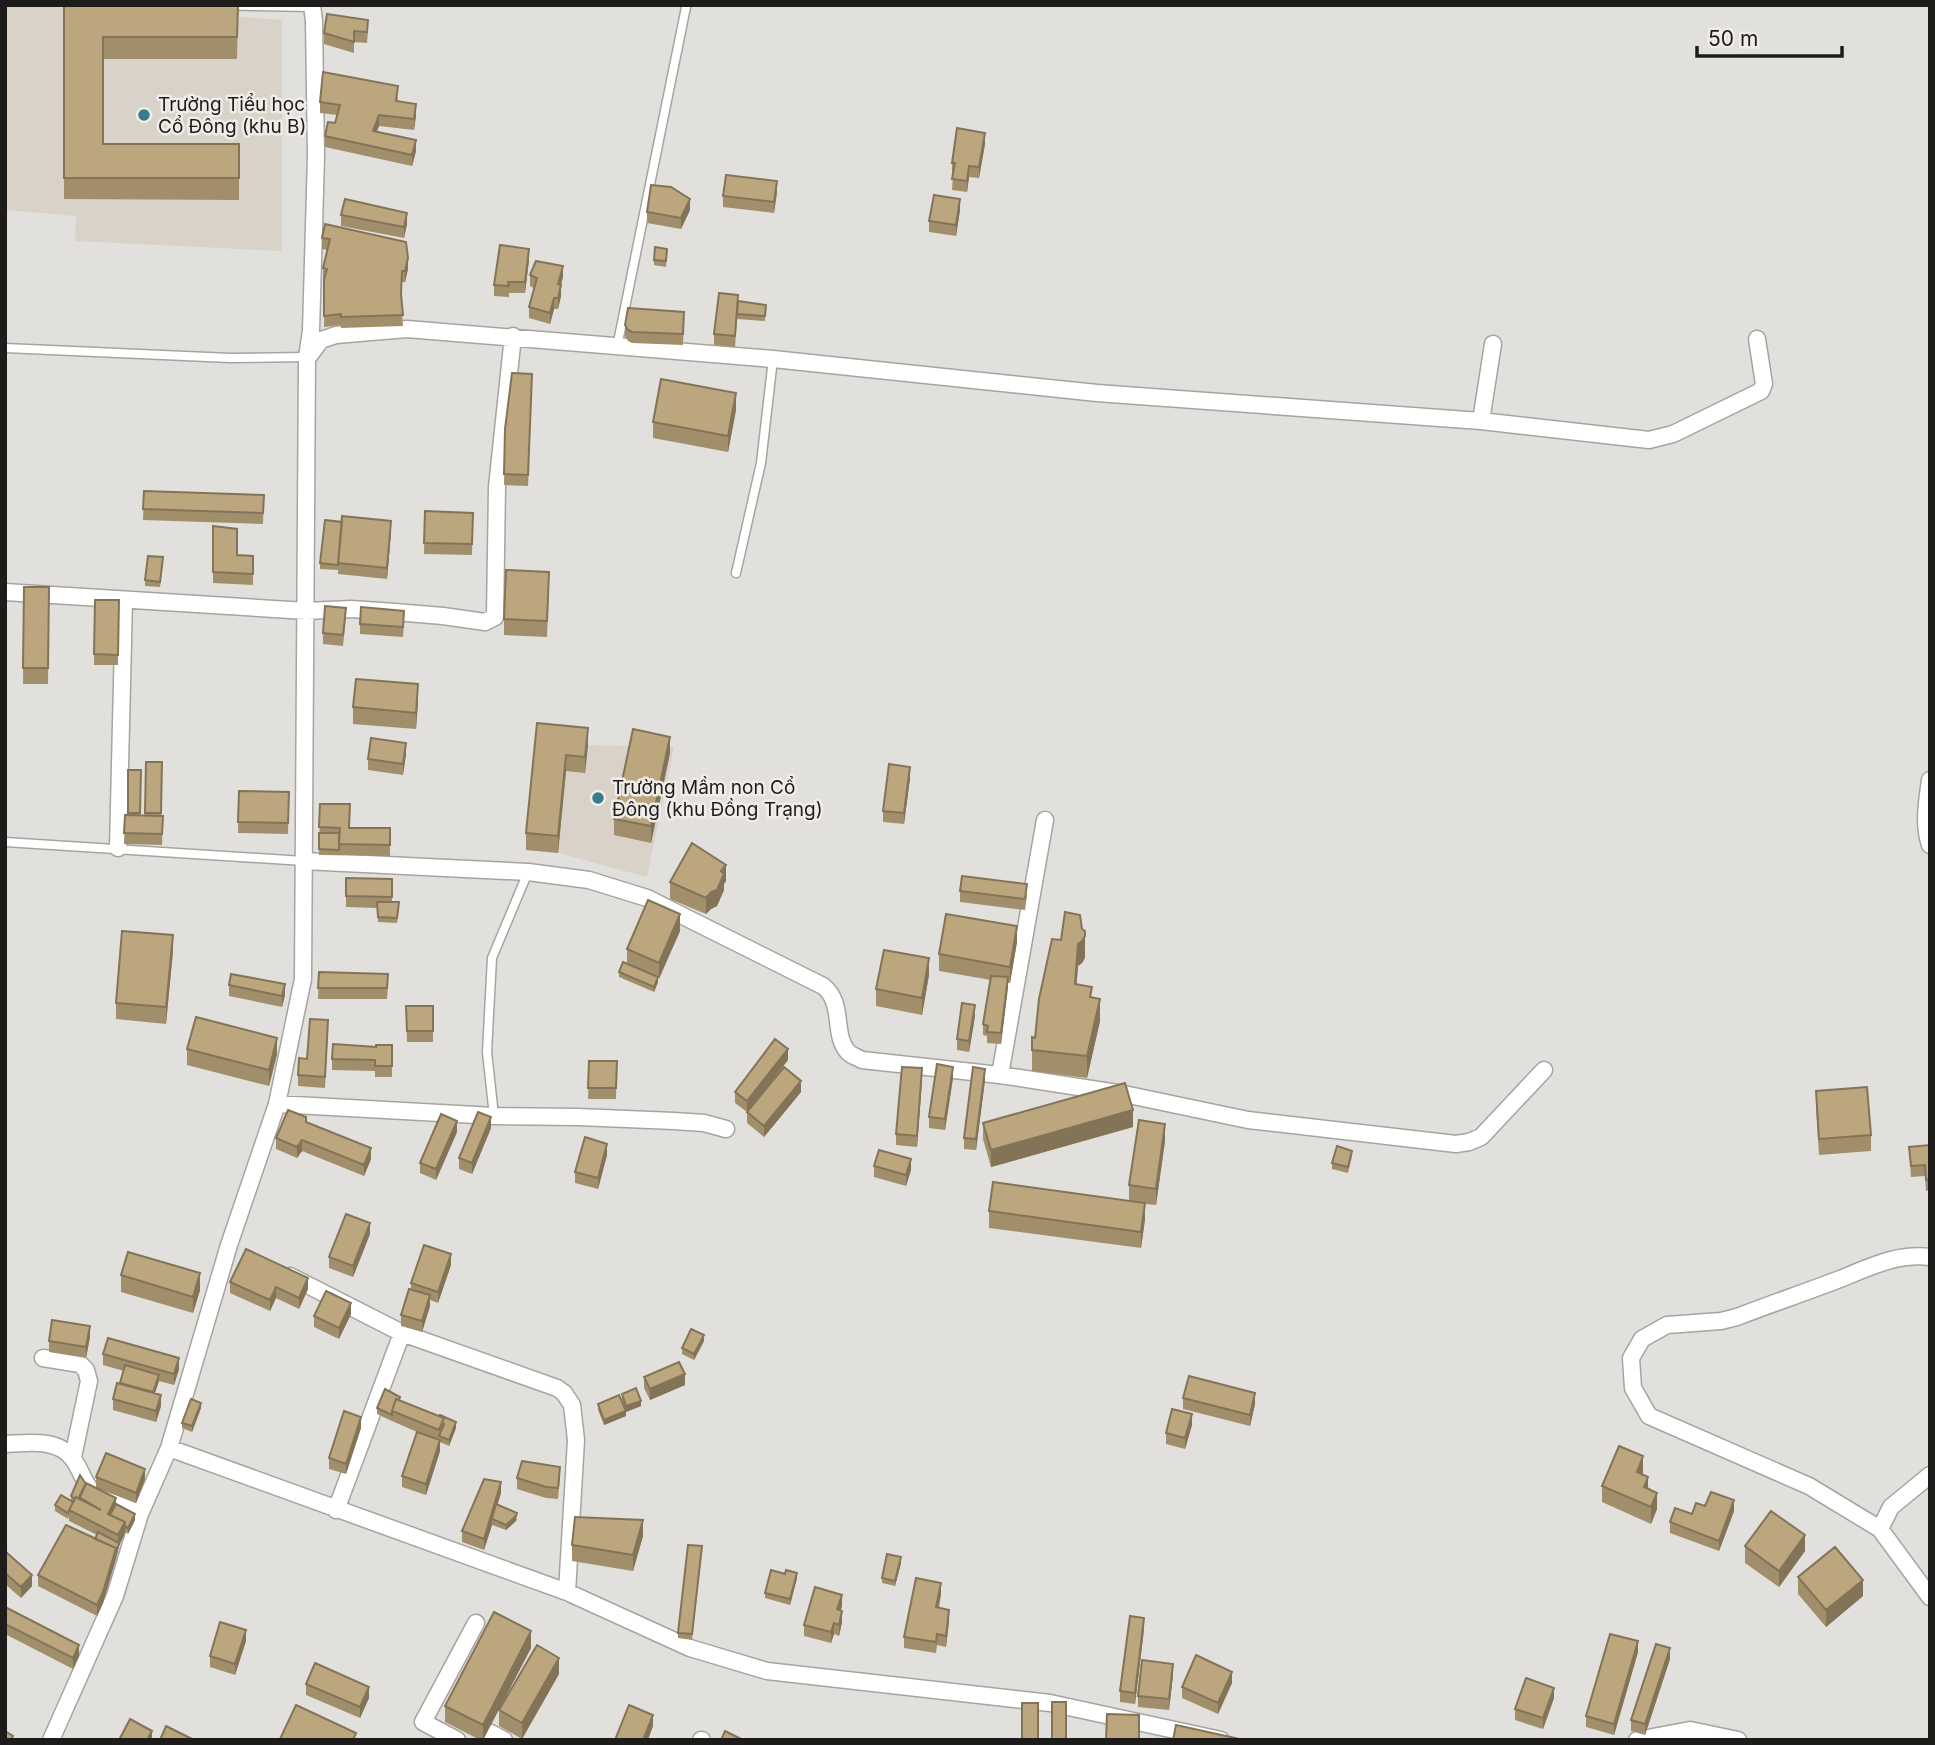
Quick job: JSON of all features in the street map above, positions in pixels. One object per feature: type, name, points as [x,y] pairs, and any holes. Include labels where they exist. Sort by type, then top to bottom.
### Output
[{"type":"street","points":[[51,1740],[115,1596],[140,1514],[169,1448],[235,1248],[277,1104],[303,979],[307,358],[316,156],[312,6]]},
{"type":"street","points":[[307,358],[321,340],[336,335],[407,329],[773,359],[1097,393],[1480,421],[1649,439],[1673,434],[1761,391],[1764,384],[1757,340]]},
{"type":"street","points":[[5,592],[306,611],[351,610],[443,615],[485,622],[495,617],[497,487],[513,337]]},
{"type":"street","points":[[1480,421],[1493,344]]},
{"type":"street","points":[[118,848],[124,600]]},
{"type":"street","points":[[1930,780],[1926,833],[1930,845]]},
{"type":"street","points":[[1000,1075],[1045,820]]},
{"type":"street","points":[[304,861],[528,872],[589,880],[647,898],[830,991],[835,1000],[846,1050],[862,1060],[1000,1075],[1124,1094],[1248,1120],[1456,1144],[1481,1137],[1544,1070]]},
{"type":"street","points":[[277,1104],[494,1116],[674,1121],[704,1123],[726,1129]]},
{"type":"street","points":[[1930,1257],[1902,1256],[1872,1265],[1737,1317],[1721,1321],[1667,1325],[1642,1339],[1631,1358],[1633,1388],[1649,1416],[1809,1486],[1880,1529],[1930,1597]]},
{"type":"street","points":[[279,1270],[402,1333],[557,1388],[569,1399],[574,1415],[576,1440],[567,1592]]},
{"type":"street","points":[[336,1510],[402,1333]]},
{"type":"street","points":[[43,1358],[80,1364],[86,1370],[89,1381],[72,1457]]},
{"type":"street","points":[[5,1444],[35,1442],[60,1448],[72,1457],[93,1493],[140,1514]]},
{"type":"street","points":[[169,1448],[567,1592],[690,1648],[767,1671],[1050,1703],[1221,1740]]},
{"type":"street","points":[[1880,1529],[1891,1507],[1930,1475]]},
{"type":"street","points":[[457,1740],[423,1722],[476,1623]]},
{"type":"street","points":[[1637,1740],[1690,1730],[1738,1740]]},
{"type":"street","points":[[487,1740],[491,1733],[504,1740]]},
{"type":"lane","points":[[202,5],[312,6]]},
{"type":"lane","points":[[617,347],[686,6]]},
{"type":"lane","points":[[5,348],[230,358],[307,358]]},
{"type":"lane","points":[[736,573],[761,463],[773,359]]},
{"type":"lane","points":[[5,842],[304,861]]},
{"type":"lane","points":[[494,1116],[487,1052],[492,958],[528,872]]},
{"type":"shaded area","name":"Trường Tiểu học Cổ Đông (khu B)","points":[[5,5],[76,5],[282,20],[282,251],[75,241],[76,216],[5,210]]},
{"type":"shaded area","name":"Trường Mầm non Cổ Đông (khu Đồng Trạng)","points":[[537,740],[588,745],[674,747],[647,877],[558,853],[526,850]]},
{"type":"building","points":[[64,6],[238,6],[237,37],[103,37],[103,144],[239,144],[239,178],[64,178]]},
{"type":"building","points":[[327,14],[368,20],[367,32],[354,31],[354,42],[324,33]]},
{"type":"building","points":[[323,72],[398,86],[396,101],[416,104],[414,119],[379,115],[373,131],[416,140],[412,155],[325,136],[328,122],[335,123],[340,105],[320,102]]},
{"type":"building","points":[[957,128],[985,133],[979,167],[969,166],[967,181],[952,179]]},
{"type":"building","points":[[726,175],[777,181],[774,202],[723,196]]},
{"type":"building","points":[[651,185],[671,187],[690,199],[681,218],[647,212]]},
{"type":"building","points":[[934,195],[960,199],[956,225],[929,221]]},
{"type":"building","points":[[345,199],[407,213],[404,227],[341,215]]},
{"type":"building","points":[[325,224],[406,242],[408,258],[405,271],[402,271],[401,294],[403,315],[324,316],[324,280],[327,269],[323,268],[330,239],[322,238]]},
{"type":"building","points":[[500,245],[529,249],[525,282],[508,282],[509,286],[494,285]]},
{"type":"building","points":[[655,247],[667,249],[666,261],[654,260]]},
{"type":"building","points":[[536,261],[563,266],[558,284],[561,285],[558,298],[554,298],[550,313],[529,307],[537,278],[530,275]]},
{"type":"building","points":[[719,293],[738,295],[735,336],[714,334]]},
{"type":"building","points":[[738,301],[766,305],[765,316],[737,314]]},
{"type":"building","points":[[628,308],[684,312],[683,334],[632,332],[625,325]]},
{"type":"building","points":[[512,373],[532,374],[528,475],[504,474],[505,429]]},
{"type":"building","points":[[661,379],[736,393],[728,436],[653,422]]},
{"type":"building","points":[[144,491],[264,495],[263,513],[143,509]]},
{"type":"building","points":[[425,511],[473,513],[472,544],[424,543]]},
{"type":"building","points":[[342,516],[391,521],[387,568],[338,563]]},
{"type":"building","points":[[325,520],[342,522],[338,565],[320,563]]},
{"type":"building","points":[[213,526],[237,529],[237,555],[253,556],[253,574],[213,572]]},
{"type":"building","points":[[148,556],[163,557],[160,582],[145,580]]},
{"type":"building","points":[[506,570],[549,572],[547,621],[504,619]]},
{"type":"building","points":[[24,587],[49,587],[48,668],[23,668]]},
{"type":"building","points":[[95,600],[119,600],[118,655],[94,654]]},
{"type":"building","points":[[325,606],[346,608],[343,635],[323,633]]},
{"type":"building","points":[[361,607],[404,611],[403,627],[360,624]]},
{"type":"building","points":[[356,679],[418,684],[416,713],[353,707]]},
{"type":"building","points":[[537,723],[588,728],[585,757],[566,755],[558,836],[526,833]]},
{"type":"building","points":[[633,729],[670,737],[651,826],[614,819]]},
{"type":"building","points":[[371,738],[406,743],[403,764],[368,759]]},
{"type":"building","points":[[146,762],[162,762],[161,813],[145,813]]},
{"type":"building","points":[[889,764],[910,767],[904,813],[883,811]]},
{"type":"building","points":[[128,770],[141,770],[140,813],[128,813]]},
{"type":"building","points":[[239,791],[289,792],[288,823],[238,822]]},
{"type":"building","points":[[320,804],[350,804],[349,828],[390,828],[390,845],[339,844],[340,828],[319,827]]},
{"type":"building","points":[[125,815],[163,816],[162,834],[124,833]]},
{"type":"building","points":[[319,833],[339,833],[339,850],[319,849]]},
{"type":"building","points":[[692,843],[726,865],[721,871],[724,874],[717,890],[706,898],[670,882]]},
{"type":"building","points":[[962,876],[1027,884],[1025,899],[960,891]]},
{"type":"building","points":[[346,878],[392,879],[392,897],[346,896]]},
{"type":"building","points":[[648,900],[680,914],[659,963],[627,949]]},
{"type":"building","points":[[377,902],[399,902],[397,918],[378,917]]},
{"type":"building","points":[[1065,912],[1080,915],[1082,929],[1085,931],[1085,936],[1078,944],[1075,984],[1092,987],[1090,997],[1100,999],[1087,1056],[1032,1050],[1032,1037],[1035,1038],[1039,999],[1052,939],[1061,940]]},
{"type":"building","points":[[946,914],[1017,926],[1010,967],[939,954]]},
{"type":"building","points":[[122,931],[173,935],[166,1007],[116,1003]]},
{"type":"building","points":[[884,950],[929,958],[922,998],[876,989]]},
{"type":"building","points":[[623,962],[658,977],[654,987],[619,972]]},
{"type":"building","points":[[319,972],[388,974],[387,988],[318,988]]},
{"type":"building","points":[[231,974],[285,984],[282,996],[229,985]]},
{"type":"building","points":[[991,976],[1008,977],[1001,1033],[987,1032],[988,1026],[983,1024]]},
{"type":"building","points":[[962,1003],[975,1005],[969,1041],[957,1039]]},
{"type":"building","points":[[406,1006],[433,1006],[433,1031],[407,1031]]},
{"type":"building","points":[[196,1017],[277,1038],[269,1070],[187,1049]]},
{"type":"building","points":[[310,1019],[328,1020],[325,1077],[298,1075],[299,1058],[307,1059]]},
{"type":"building","points":[[775,1039],[788,1049],[747,1101],[735,1092]]},
{"type":"building","points":[[333,1044],[376,1047],[392,1045],[392,1066],[375,1066],[375,1060],[332,1059]]},
{"type":"building","points":[[589,1061],[617,1061],[616,1088],[588,1088]]},
{"type":"building","points":[[937,1064],[953,1067],[945,1119],[929,1117]]},
{"type":"building","points":[[784,1067],[801,1081],[764,1126],[747,1112]]},
{"type":"building","points":[[902,1067],[922,1068],[917,1136],[896,1134]]},
{"type":"building","points":[[973,1067],[985,1069],[976,1139],[964,1138]]},
{"type":"building","points":[[1125,1083],[1133,1110],[991,1150],[983,1123]]},
{"type":"building","points":[[1867,1087],[1871,1135],[1819,1139],[1816,1091]]},
{"type":"building","points":[[288,1110],[306,1117],[306,1122],[371,1148],[364,1165],[302,1140],[297,1147],[276,1138]]},
{"type":"building","points":[[478,1112],[491,1117],[472,1163],[459,1158]]},
{"type":"building","points":[[441,1114],[457,1121],[436,1169],[420,1163]]},
{"type":"building","points":[[1139,1120],[1165,1124],[1156,1189],[1129,1185]]},
{"type":"building","points":[[585,1137],[607,1144],[598,1178],[575,1172]]},
{"type":"building","points":[[1930,1145],[1930,1179],[1926,1180],[1925,1165],[1911,1166],[1909,1147]]},
{"type":"building","points":[[1337,1146],[1352,1151],[1348,1167],[1332,1163]]},
{"type":"building","points":[[879,1150],[911,1159],[906,1175],[874,1166]]},
{"type":"building","points":[[993,1182],[1145,1203],[1141,1232],[989,1211]]},
{"type":"building","points":[[346,1214],[370,1223],[353,1266],[329,1257]]},
{"type":"building","points":[[424,1245],[451,1254],[438,1292],[411,1283]]},
{"type":"building","points":[[246,1249],[308,1278],[299,1298],[276,1287],[270,1300],[230,1282]]},
{"type":"building","points":[[128,1252],[200,1273],[193,1297],[121,1275]]},
{"type":"building","points":[[409,1289],[430,1295],[422,1321],[401,1315]]},
{"type":"building","points":[[326,1291],[351,1303],[339,1328],[314,1316]]},
{"type":"building","points":[[52,1320],[90,1326],[86,1347],[49,1341]]},
{"type":"building","points":[[691,1329],[704,1335],[694,1354],[682,1348]]},
{"type":"building","points":[[108,1338],[179,1358],[174,1374],[103,1354]]},
{"type":"building","points":[[679,1362],[685,1374],[650,1389],[644,1377]]},
{"type":"building","points":[[125,1365],[159,1375],[153,1392],[120,1383]]},
{"type":"building","points":[[1189,1376],[1255,1393],[1250,1415],[1183,1398]]},
{"type":"building","points":[[117,1383],[161,1395],[156,1411],[113,1399]]},
{"type":"building","points":[[636,1388],[641,1401],[626,1406],[622,1394]]},
{"type":"building","points":[[385,1389],[400,1397],[399,1400],[396,1399],[392,1415],[377,1408]]},
{"type":"building","points":[[619,1395],[626,1411],[604,1420],[598,1404]]},
{"type":"building","points":[[191,1399],[201,1403],[192,1426],[182,1423]]},
{"type":"building","points":[[396,1399],[444,1418],[439,1430],[392,1411]]},
{"type":"building","points":[[1172,1409],[1192,1414],[1185,1438],[1166,1433]]},
{"type":"building","points":[[344,1411],[361,1417],[346,1464],[329,1458]]},
{"type":"building","points":[[440,1415],[456,1422],[449,1440],[439,1436],[444,1424],[444,1418]]},
{"type":"building","points":[[417,1432],[440,1440],[426,1484],[402,1476]]},
{"type":"building","points":[[1619,1446],[1643,1456],[1637,1472],[1648,1477],[1644,1487],[1657,1493],[1651,1507],[1602,1486]]},
{"type":"building","points":[[106,1453],[145,1469],[136,1493],[96,1477]]},
{"type":"building","points":[[522,1461],[560,1467],[558,1488],[517,1478]]},
{"type":"building","points":[[80,1475],[86,1484],[79,1499],[75,1499],[71,1496]]},
{"type":"building","points":[[484,1479],[501,1482],[484,1539],[462,1531]]},
{"type":"building","points":[[86,1483],[116,1498],[108,1514],[125,1522],[118,1535],[69,1510],[76,1497],[101,1510],[79,1497]]},
{"type":"building","points":[[1711,1492],[1734,1500],[1719,1541],[1670,1522],[1675,1508],[1692,1514],[1696,1503],[1705,1506]]},
{"type":"building","points":[[61,1495],[73,1502],[68,1513],[55,1505]]},
{"type":"building","points":[[116,1504],[135,1514],[128,1528],[125,1527],[125,1522],[110,1515]]},
{"type":"building","points":[[496,1504],[517,1513],[516,1516],[506,1525],[492,1519]]},
{"type":"building","points":[[1771,1511],[1805,1535],[1779,1571],[1745,1546]]},
{"type":"building","points":[[575,1517],[643,1520],[633,1555],[572,1545]]},
{"type":"building","points":[[66,1525],[116,1548],[97,1605],[38,1575]]},
{"type":"building","points":[[98,1532],[119,1543],[116,1554],[116,1548],[95,1539]]},
{"type":"building","points":[[688,1545],[702,1546],[692,1634],[678,1633]]},
{"type":"building","points":[[1835,1547],[1863,1580],[1826,1610],[1798,1577]]},
{"type":"building","points":[[6,1552],[32,1575],[21,1587],[5,1573]]},
{"type":"building","points":[[887,1554],[901,1557],[895,1581],[882,1578]]},
{"type":"building","points":[[771,1570],[785,1574],[786,1570],[797,1573],[790,1599],[765,1593]]},
{"type":"building","points":[[916,1578],[941,1583],[936,1607],[949,1610],[946,1636],[937,1634],[936,1642],[904,1637]]},
{"type":"building","points":[[815,1587],[842,1595],[837,1609],[842,1611],[839,1625],[834,1623],[831,1632],[804,1625]]},
{"type":"building","points":[[5,1607],[79,1645],[73,1658],[5,1624]]},
{"type":"building","points":[[494,1612],[531,1631],[483,1725],[445,1706]]},
{"type":"building","points":[[1130,1616],[1144,1618],[1135,1693],[1120,1691]]},
{"type":"building","points":[[220,1622],[246,1630],[235,1664],[210,1656]]},
{"type":"building","points":[[1610,1634],[1638,1641],[1614,1724],[1586,1716]]},
{"type":"building","points":[[1656,1644],[1670,1648],[1645,1724],[1631,1720]]},
{"type":"building","points":[[537,1645],[559,1658],[522,1723],[499,1710]]},
{"type":"building","points":[[1196,1655],[1232,1672],[1218,1703],[1182,1687]]},
{"type":"building","points":[[1142,1660],[1173,1664],[1169,1699],[1138,1696]]},
{"type":"building","points":[[315,1663],[369,1687],[360,1707],[306,1684]]},
{"type":"building","points":[[1526,1678],[1554,1688],[1543,1718],[1515,1709]]},
{"type":"building","points":[[1052,1702],[1066,1702],[1066,1740],[1052,1740]]},
{"type":"building","points":[[1022,1703],[1038,1703],[1038,1740],[1022,1740]]},
{"type":"building","points":[[296,1705],[356,1733],[353,1740],[280,1739]]},
{"type":"building","points":[[629,1705],[653,1715],[643,1740],[615,1740]]},
{"type":"building","points":[[1107,1714],[1139,1715],[1139,1740],[1106,1740]]},
{"type":"building","points":[[130,1719],[152,1731],[147,1740],[119,1740]]},
{"type":"building","points":[[1176,1725],[1240,1739],[1240,1740],[1173,1740]]},
{"type":"building","points":[[166,1726],[194,1740],[160,1740]]},
{"type":"building","points":[[5,1731],[13,1736],[10,1740],[5,1740]]},
{"type":"building","points":[[725,1731],[743,1740],[721,1740]]},
{"type":"place","name":"Trường Tiểu học Cổ Đông (khu B)","points":[[144,115]]},
{"type":"place","name":"Trường Mầm non Cổ Đông (khu Đồng Trạng)","points":[[598,798]]}]
